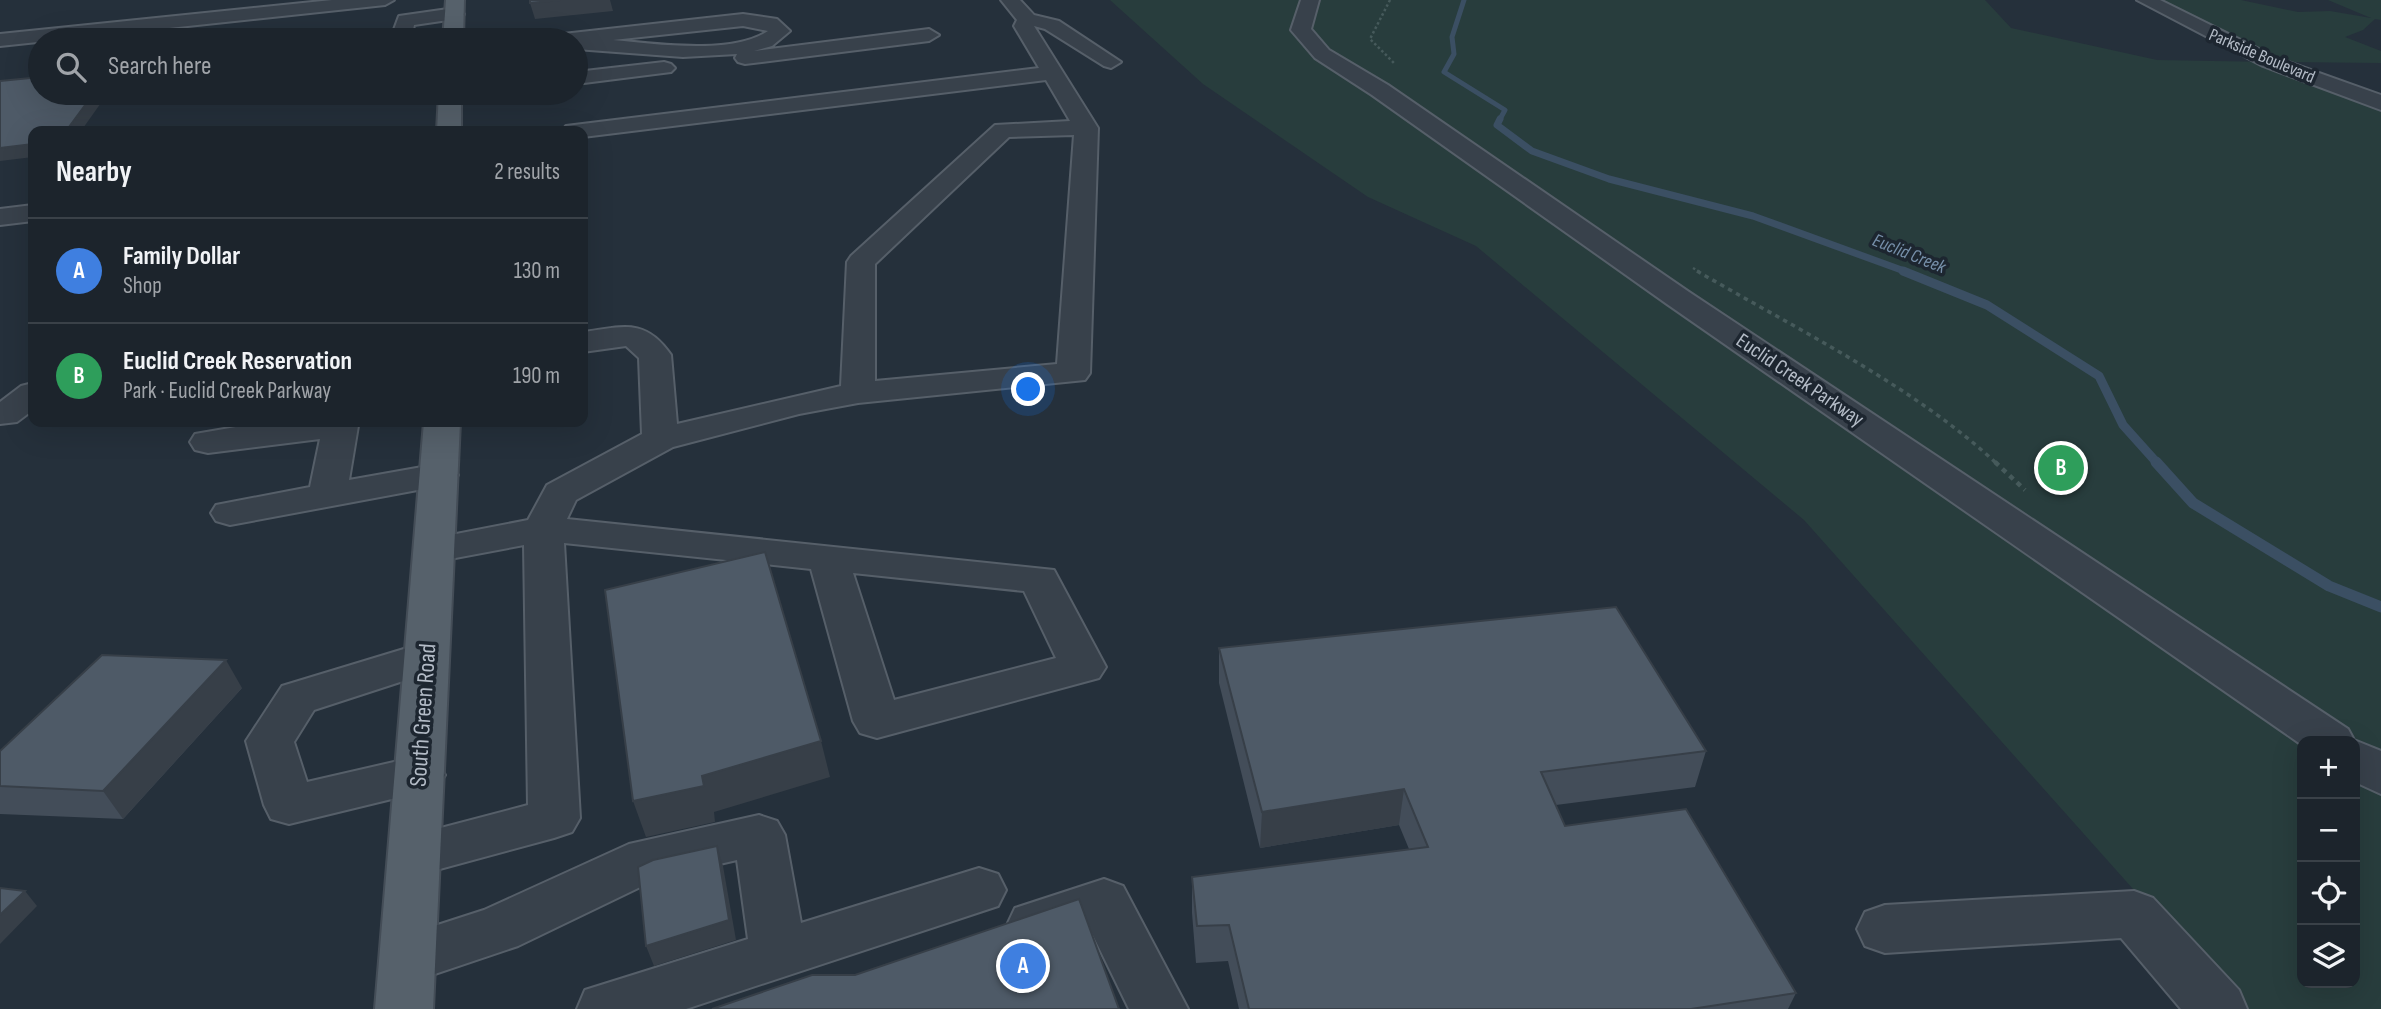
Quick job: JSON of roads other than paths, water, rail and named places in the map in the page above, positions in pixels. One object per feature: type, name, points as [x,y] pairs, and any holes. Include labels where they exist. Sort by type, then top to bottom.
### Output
[{"type":"main road","points":[[449,126],[450,105]]},
{"type":"main road","name":"South Green Road","points":[[403,995],[442,427]]},
{"type":"street","points":[[110,28],[146,24],[265,20],[385,0]]},
{"type":"street","points":[[1010,0],[1027,19],[1052,24],[1111,62]]},
{"type":"street","name":"Euclid Creek Parkway","points":[[1310,0],[1301,30],[1322,54],[1380,90],[1678,298],[2324,736]]},
{"type":"street","name":"Parkside Boulevard","points":[[2146,0],[2270,62],[2381,103]]},
{"type":"street","points":[[146,24],[162,2]]},
{"type":"street","points":[[414,855],[554,818],[543,529],[560,493],[660,439],[798,404],[858,393],[1073,373],[1086,128],[1024,26],[1027,19]]},
{"type":"street","points":[[588,37],[743,20],[770,23],[780,31],[776,36],[748,45],[692,52],[651,52],[588,44]]},
{"type":"street","points":[[433,28],[454,21]]},
{"type":"street","points":[[588,77],[929,35]]},
{"type":"street","points":[[0,40],[28,37]]},
{"type":"street","points":[[588,129],[1053,73]]},
{"type":"street","points":[[858,393],[861,262],[1003,130],[1086,128]]},
{"type":"street","points":[[0,217],[28,214]]},
{"type":"street","points":[[588,341],[634,335],[655,355],[660,439]]},
{"type":"street","points":[[13,415],[28,398]]},
{"type":"street","points":[[208,442],[279,427]]},
{"type":"street","points":[[327,495],[340,427]]},
{"type":"street","points":[[230,513],[439,475]]},
{"type":"street","points":[[434,550],[543,529],[1039,579],[1083,667],[877,722],[828,558]]},
{"type":"street","points":[[420,775],[289,805],[270,741],[298,698],[427,657]]},
{"type":"street","points":[[2360,761],[2381,775]]},
{"type":"street","points":[[403,995],[498,929],[648,859],[759,835],[778,955]]},
{"type":"street","points":[[606,1009],[778,955],[982,916],[1104,902],[1159,1009]]},
{"type":"street","points":[[1885,929],[2134,914],[2218,1009]]},
{"type":"waterway","name":"Euclid Creek","points":[[1464,0],[1452,37],[1454,54],[1444,72],[1505,110],[1499,121]]},
{"type":"waterway","name":"Euclid Creek","points":[[1499,121],[1497,125],[1532,151],[1609,179],[1753,216],[1907,272]]},
{"type":"waterway","name":"Euclid Creek","points":[[1903,271],[1987,305],[2099,376],[2123,425],[2158,464]]},
{"type":"waterway","name":"Euclid Creek","points":[[2156,462],[2193,503],[2329,586],[2381,607]]},
{"type":"place","name":"Euclid Creek Reservation","points":[[2061,468]]},
{"type":"place","name":"Family Dollar","points":[[1023,966]]}]
